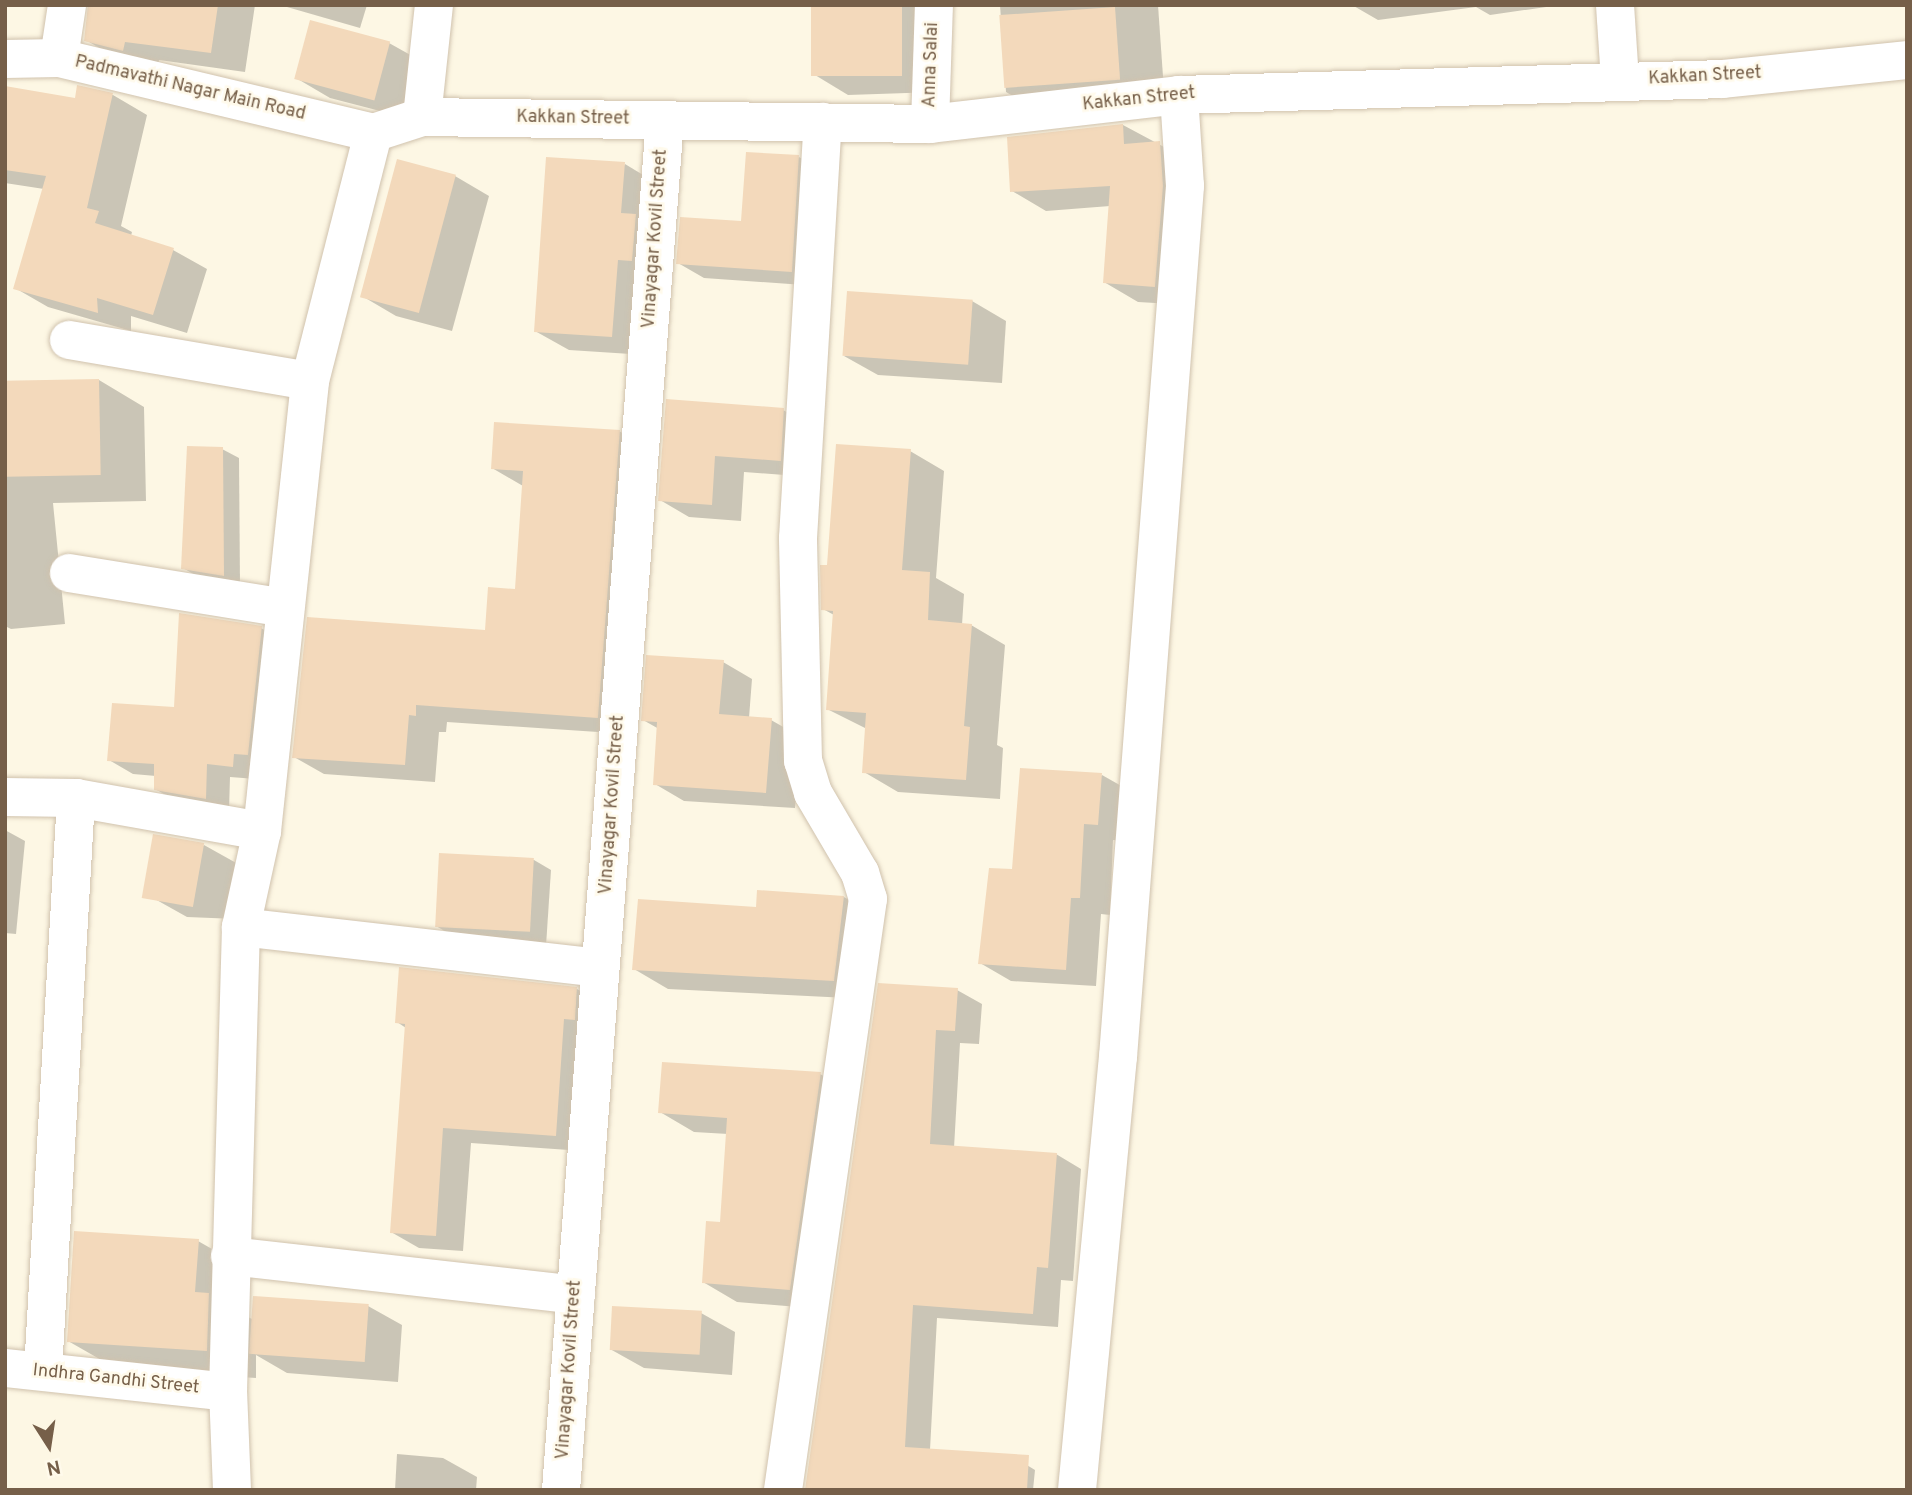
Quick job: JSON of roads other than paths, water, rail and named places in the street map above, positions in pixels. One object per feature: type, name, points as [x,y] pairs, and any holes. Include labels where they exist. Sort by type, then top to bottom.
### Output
[{"type":"street","points":[[59,58],[67,5]]},
{"type":"street","points":[[422,117],[434,5]]},
{"type":"street","name":"Anna Salai","points":[[930,124],[934,5]]},
{"type":"street","points":[[1615,5],[1620,81]]},
{"type":"street","name":"Padmavathi Nagar Main Road","points":[[5,59],[59,58],[373,133]]},
{"type":"street","name":"Kakkan Street","points":[[373,133],[422,117],[930,124],[1179,94],[1723,79],[1907,60]]},
{"type":"street","points":[[1077,1490],[1118,1057],[1185,186],[1179,94]]},
{"type":"street","name":"Vinayagar Kovil Street","points":[[561,1490],[665,120]]},
{"type":"street","points":[[783,1490],[868,899],[860,873],[813,793],[803,761],[798,538],[823,122]]},
{"type":"street","points":[[232,1490],[228,1392],[230,1256],[242,927],[262,831],[310,381],[373,133]]},
{"type":"street","points":[[69,340],[310,381]]},
{"type":"street","points":[[69,573],[285,608]]},
{"type":"street","points":[[5,797],[76,798],[262,831]]},
{"type":"street","points":[[43,1371],[76,798]]},
{"type":"street","points":[[242,927],[600,968]]},
{"type":"street","points":[[230,1256],[576,1295]]},
{"type":"street","name":"Indhra Gandhi Street","points":[[5,1367],[228,1392]]}]
